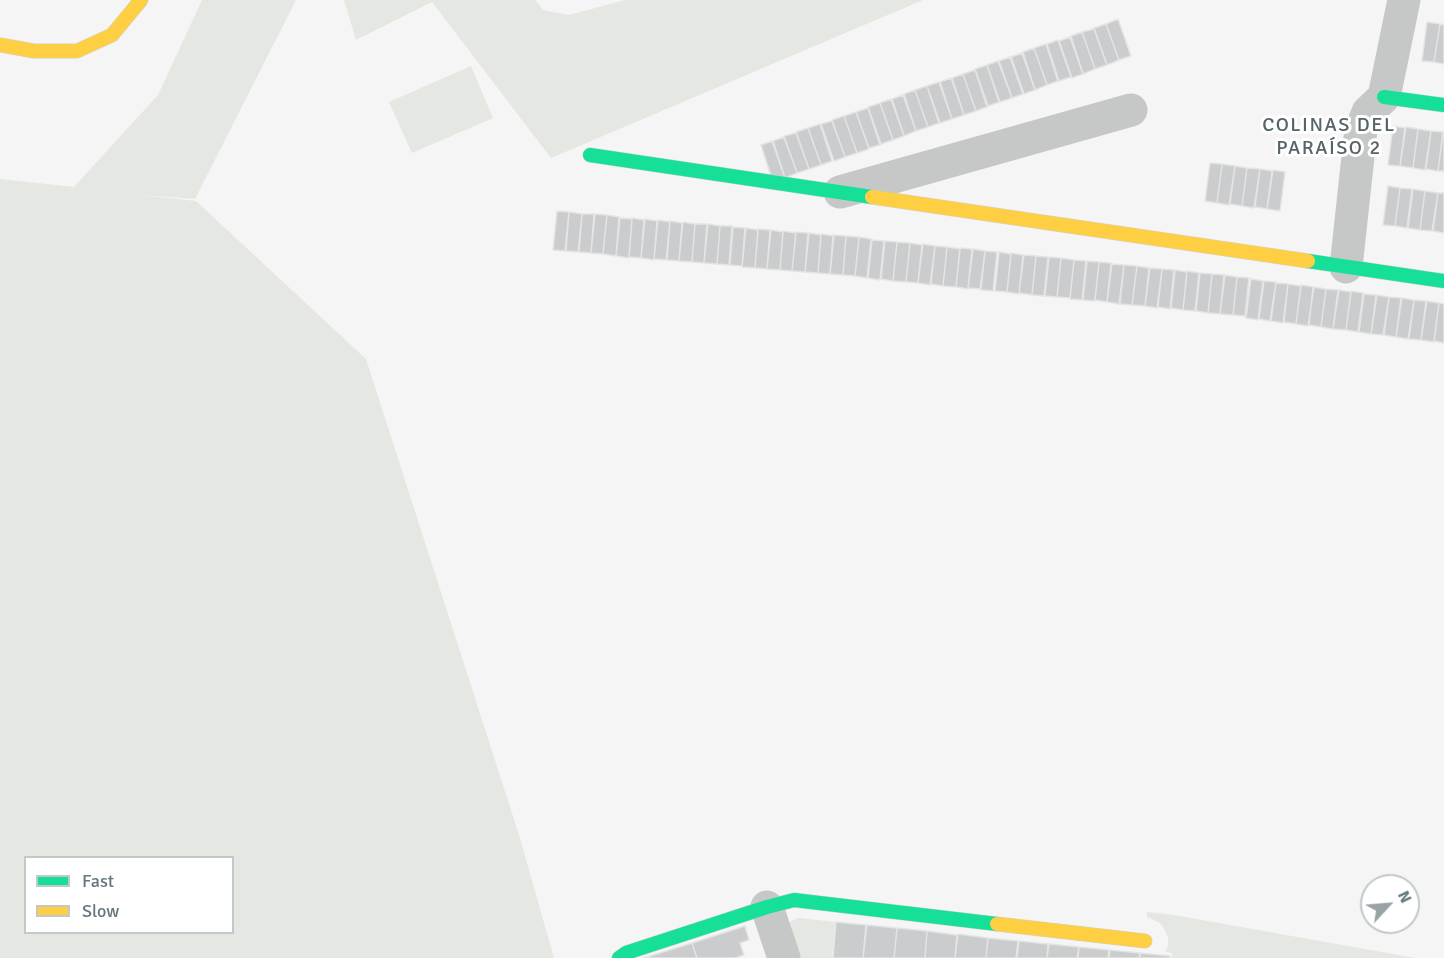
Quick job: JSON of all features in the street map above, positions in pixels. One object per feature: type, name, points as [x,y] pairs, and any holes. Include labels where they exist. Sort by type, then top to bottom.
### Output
[{"type":"street","points":[[0,45],[34,51],[77,51],[112,35],[141,0]]},
{"type":"street","points":[[1346,267],[1361,129],[1368,112],[1384,97],[1404,0]]},
{"type":"street","points":[[1384,97],[1444,105]]},
{"type":"street","points":[[840,192],[1131,110]]},
{"type":"street","points":[[590,155],[1444,281]]},
{"type":"street","points":[[619,958],[626,953],[794,900],[1145,941]]},
{"type":"street","points":[[767,907],[784,958]]},
{"type":"shaded area","points":[[202,0],[296,0],[195,199],[140,195],[196,201],[366,359],[519,835],[554,958],[0,958],[0,179],[74,187],[158,95]]},
{"type":"shaded area","points":[[344,0],[535,0],[543,10],[569,15],[625,0],[923,0],[551,158],[432,2],[356,40]]},
{"type":"shaded area","points":[[471,66],[493,118],[412,153],[389,102]]},
{"type":"shaded area","points":[[1147,912],[1415,958],[1172,958],[1172,953],[1165,952],[1168,938],[1165,930],[1161,924],[1147,917]]},
{"type":"shaded area","points":[[799,918],[835,922],[832,958],[796,958],[789,924]]},
{"type":"building","points":[[1118,19],[1131,56],[1119,60],[1106,24]]},
{"type":"building","points":[[1427,22],[1440,24],[1434,62],[1422,61]]},
{"type":"building","points":[[1106,24],[1119,60],[1107,65],[1094,28]]},
{"type":"building","points":[[1440,24],[1444,25],[1444,64],[1434,62]]},
{"type":"building","points":[[1094,29],[1107,65],[1095,69],[1082,32]]},
{"type":"building","points":[[1082,32],[1095,69],[1083,74],[1071,36]]},
{"type":"building","points":[[1070,37],[1083,74],[1072,78],[1059,41]]},
{"type":"building","points":[[1058,40],[1071,77],[1059,81],[1047,44]]},
{"type":"building","points":[[1046,44],[1058,81],[1047,85],[1034,48]]},
{"type":"building","points":[[1034,48],[1047,85],[1035,90],[1023,52]]},
{"type":"building","points":[[1022,53],[1035,90],[1024,94],[1011,57]]},
{"type":"building","points":[[1010,57],[1023,94],[1012,98],[999,61]]},
{"type":"building","points":[[998,61],[1012,98],[1000,102],[987,65]]},
{"type":"building","points":[[987,65],[999,102],[988,106],[975,69]]},
{"type":"building","points":[[975,70],[987,107],[976,111],[963,74]]},
{"type":"building","points":[[963,74],[976,111],[964,115],[952,78]]},
{"type":"building","points":[[951,78],[964,115],[952,119],[940,82]]},
{"type":"building","points":[[939,82],[952,119],[940,123],[927,86]]},
{"type":"building","points":[[927,86],[939,123],[928,127],[915,90]]},
{"type":"building","points":[[915,90],[928,127],[916,131],[904,94]]},
{"type":"building","points":[[903,95],[916,131],[904,136],[892,99]]},
{"type":"building","points":[[891,99],[904,136],[893,140],[880,103]]},
{"type":"building","points":[[880,103],[893,140],[881,144],[868,107]]},
{"type":"building","points":[[868,108],[880,145],[869,148],[856,112]]},
{"type":"building","points":[[856,112],[869,149],[857,153],[844,116]]},
{"type":"building","points":[[844,116],[857,153],[845,157],[832,120]]},
{"type":"building","points":[[832,121],[845,157],[834,161],[821,124]]},
{"type":"building","points":[[820,124],[832,161],[821,165],[808,128]]},
{"type":"building","points":[[1393,126],[1405,128],[1400,166],[1388,165]]},
{"type":"building","points":[[1406,127],[1418,129],[1413,168],[1400,166]]},
{"type":"building","points":[[808,128],[821,165],[809,169],[796,132]]},
{"type":"building","points":[[1418,129],[1431,131],[1425,170],[1413,168]]},
{"type":"building","points":[[1431,131],[1443,132],[1438,171],[1426,169]]},
{"type":"building","points":[[1443,132],[1444,171],[1438,171]]},
{"type":"building","points":[[796,133],[809,169],[797,173],[784,136]]},
{"type":"building","points":[[784,137],[797,173],[785,178],[773,141]]},
{"type":"building","points":[[772,141],[785,178],[773,182],[761,145]]},
{"type":"building","points":[[1210,163],[1222,164],[1217,203],[1205,201]]},
{"type":"building","points":[[1222,164],[1235,166],[1229,205],[1217,203]]},
{"type":"building","points":[[1235,166],[1247,168],[1242,206],[1230,204]]},
{"type":"building","points":[[1247,168],[1260,169],[1254,208],[1242,206]]},
{"type":"building","points":[[1260,169],[1272,171],[1267,209],[1255,207]]},
{"type":"building","points":[[1273,170],[1285,172],[1280,211],[1267,209]]},
{"type":"building","points":[[1388,186],[1400,188],[1395,226],[1383,225]]},
{"type":"building","points":[[1400,188],[1412,189],[1407,228],[1395,226]]},
{"type":"building","points":[[1413,189],[1425,191],[1420,230],[1408,228]]},
{"type":"building","points":[[1425,191],[1438,193],[1432,231],[1420,230]]},
{"type":"building","points":[[1438,193],[1444,193],[1444,233],[1433,231]]},
{"type":"building","points":[[557,211],[569,212],[565,251],[553,250]]},
{"type":"building","points":[[569,212],[582,214],[578,252],[566,251]]},
{"type":"building","points":[[582,214],[594,214],[591,253],[579,252]]},
{"type":"building","points":[[595,214],[607,215],[603,254],[591,253]]},
{"type":"building","points":[[607,215],[619,217],[616,256],[603,254]]},
{"type":"building","points":[[620,218],[632,219],[629,258],[616,256]]},
{"type":"building","points":[[632,218],[644,220],[641,258],[629,257]]},
{"type":"building","points":[[645,219],[657,221],[654,260],[641,258]]},
{"type":"building","points":[[658,220],[670,222],[666,260],[654,259]]},
{"type":"building","points":[[670,221],[682,223],[679,261],[667,260]]},
{"type":"building","points":[[683,222],[695,224],[692,262],[679,261]]},
{"type":"building","points":[[695,224],[707,224],[704,263],[692,262]]},
{"type":"building","points":[[708,224],[720,226],[717,264],[704,263]]},
{"type":"building","points":[[720,226],[732,226],[729,265],[717,264]]},
{"type":"building","points":[[733,227],[745,228],[742,266],[730,265]]},
{"type":"building","points":[[746,228],[758,230],[755,268],[742,267]]},
{"type":"building","points":[[758,229],[770,230],[767,269],[755,268]]},
{"type":"building","points":[[771,230],[783,232],[780,270],[767,269]]},
{"type":"building","points":[[783,231],[796,233],[792,271],[780,270]]},
{"type":"building","points":[[796,232],[808,233],[805,272],[792,271]]},
{"type":"building","points":[[809,233],[821,235],[818,273],[805,272]]},
{"type":"building","points":[[821,234],[834,236],[830,274],[818,273]]},
{"type":"building","points":[[833,235],[846,236],[843,275],[830,274]]},
{"type":"building","points":[[846,236],[859,237],[855,276],[843,275]]},
{"type":"building","points":[[859,237],[871,239],[867,278],[855,276]]},
{"type":"building","points":[[872,240],[884,241],[880,280],[868,278]]},
{"type":"building","points":[[885,241],[897,242],[893,281],[881,279]]},
{"type":"building","points":[[897,242],[910,243],[906,282],[893,281]]},
{"type":"building","points":[[910,243],[922,245],[918,283],[906,282]]},
{"type":"building","points":[[923,244],[935,246],[930,285],[918,283]]},
{"type":"building","points":[[935,246],[947,247],[943,286],[931,284]]},
{"type":"building","points":[[947,247],[960,249],[956,287],[943,286]]},
{"type":"building","points":[[960,248],[972,249],[968,289],[956,287]]},
{"type":"building","points":[[973,249],[985,251],[980,289],[968,288]]},
{"type":"building","points":[[985,251],[997,252],[993,291],[981,290]]},
{"type":"building","points":[[999,252],[1011,254],[1007,292],[995,291]]},
{"type":"building","points":[[1011,253],[1023,255],[1019,294],[1007,292]]},
{"type":"building","points":[[1024,255],[1036,256],[1032,295],[1019,293]]},
{"type":"building","points":[[1036,256],[1048,257],[1044,296],[1032,295]]},
{"type":"building","points":[[1049,257],[1061,258],[1057,297],[1045,296]]},
{"type":"building","points":[[1061,258],[1074,260],[1070,298],[1057,297]]},
{"type":"building","points":[[1074,260],[1086,261],[1082,300],[1070,299]]},
{"type":"building","points":[[1087,261],[1099,262],[1095,301],[1083,300]]},
{"type":"building","points":[[1099,262],[1111,263],[1107,302],[1095,300]]},
{"type":"building","points":[[1112,264],[1124,265],[1119,304],[1107,302]]},
{"type":"building","points":[[1124,265],[1137,266],[1132,305],[1120,304]]},
{"type":"building","points":[[1137,266],[1149,268],[1145,306],[1132,305]]},
{"type":"building","points":[[1150,268],[1162,269],[1157,308],[1145,306]]},
{"type":"building","points":[[1162,269],[1174,270],[1170,309],[1158,307]]},
{"type":"building","points":[[1175,270],[1187,272],[1183,310],[1171,308]]},
{"type":"building","points":[[1187,271],[1199,273],[1195,311],[1183,310]]},
{"type":"building","points":[[1200,273],[1212,274],[1208,313],[1196,311]]},
{"type":"building","points":[[1212,274],[1225,275],[1220,314],[1208,313]]},
{"type":"building","points":[[1224,275],[1237,277],[1233,315],[1220,314]]},
{"type":"building","points":[[1237,277],[1249,278],[1245,316],[1233,315]]},
{"type":"building","points":[[1251,279],[1263,281],[1258,320],[1246,318]]},
{"type":"building","points":[[1264,281],[1276,282],[1270,321],[1259,319]]},
{"type":"building","points":[[1276,283],[1288,284],[1283,323],[1271,321]]},
{"type":"building","points":[[1288,284],[1301,286],[1296,324],[1284,322]]},
{"type":"building","points":[[1301,285],[1314,287],[1308,326],[1296,324]]},
{"type":"building","points":[[1313,287],[1326,289],[1321,327],[1309,325]]},
{"type":"building","points":[[1326,289],[1338,290],[1333,329],[1321,327]]},
{"type":"building","points":[[1339,290],[1351,292],[1346,330],[1333,329]]},
{"type":"building","points":[[1351,291],[1363,293],[1358,332],[1346,330]]},
{"type":"building","points":[[1364,294],[1376,295],[1371,334],[1359,332]]},
{"type":"building","points":[[1377,295],[1389,297],[1383,335],[1371,334]]},
{"type":"building","points":[[1389,297],[1401,298],[1396,337],[1384,335]]},
{"type":"building","points":[[1402,298],[1414,300],[1408,339],[1396,337]]},
{"type":"building","points":[[1414,300],[1426,301],[1421,340],[1409,339]]},
{"type":"building","points":[[1427,301],[1439,303],[1434,342],[1421,340]]},
{"type":"building","points":[[1439,303],[1444,304],[1444,343],[1434,341]]},
{"type":"building","points":[[836,922],[866,925],[863,958],[833,958]]},
{"type":"building","points":[[867,925],[897,928],[894,958],[863,958]]},
{"type":"building","points":[[745,926],[749,940],[740,943],[744,955],[735,958],[697,958],[692,943]]},
{"type":"building","points":[[897,928],[927,931],[925,958],[894,958]]},
{"type":"building","points":[[927,931],[957,935],[955,958],[925,958]]},
{"type":"building","points":[[958,934],[988,938],[986,958],[955,958]]},
{"type":"building","points":[[988,938],[1018,941],[1016,958],[986,958]]},
{"type":"building","points":[[1019,941],[1048,944],[1047,958],[1017,958]]},
{"type":"building","points":[[692,943],[697,958],[644,958]]},
{"type":"building","points":[[1049,944],[1079,947],[1077,958],[1047,958]]},
{"type":"building","points":[[1079,947],[1109,950],[1108,958],[1078,958]]},
{"type":"building","points":[[1110,950],[1140,953],[1139,958],[1109,958]]},
{"type":"building","points":[[1140,953],[1170,956],[1170,958],[1140,958]]},
{"type":"traffic: fast","points":[[1384,97],[1444,105]]},
{"type":"traffic: fast","points":[[590,155],[872,197]]},
{"type":"traffic: fast","points":[[1308,261],[1444,281]]},
{"type":"traffic: fast","points":[[619,958],[626,953],[794,900],[997,924]]},
{"type":"traffic: slow","points":[[0,45],[34,51],[77,51],[112,35],[141,0]]},
{"type":"traffic: slow","points":[[872,197],[1308,261]]},
{"type":"traffic: slow","points":[[997,924],[1145,941]]},
{"type":"district","name":"COLINAS DEL PARAÍSO 2","points":[[1329,138]]}]
